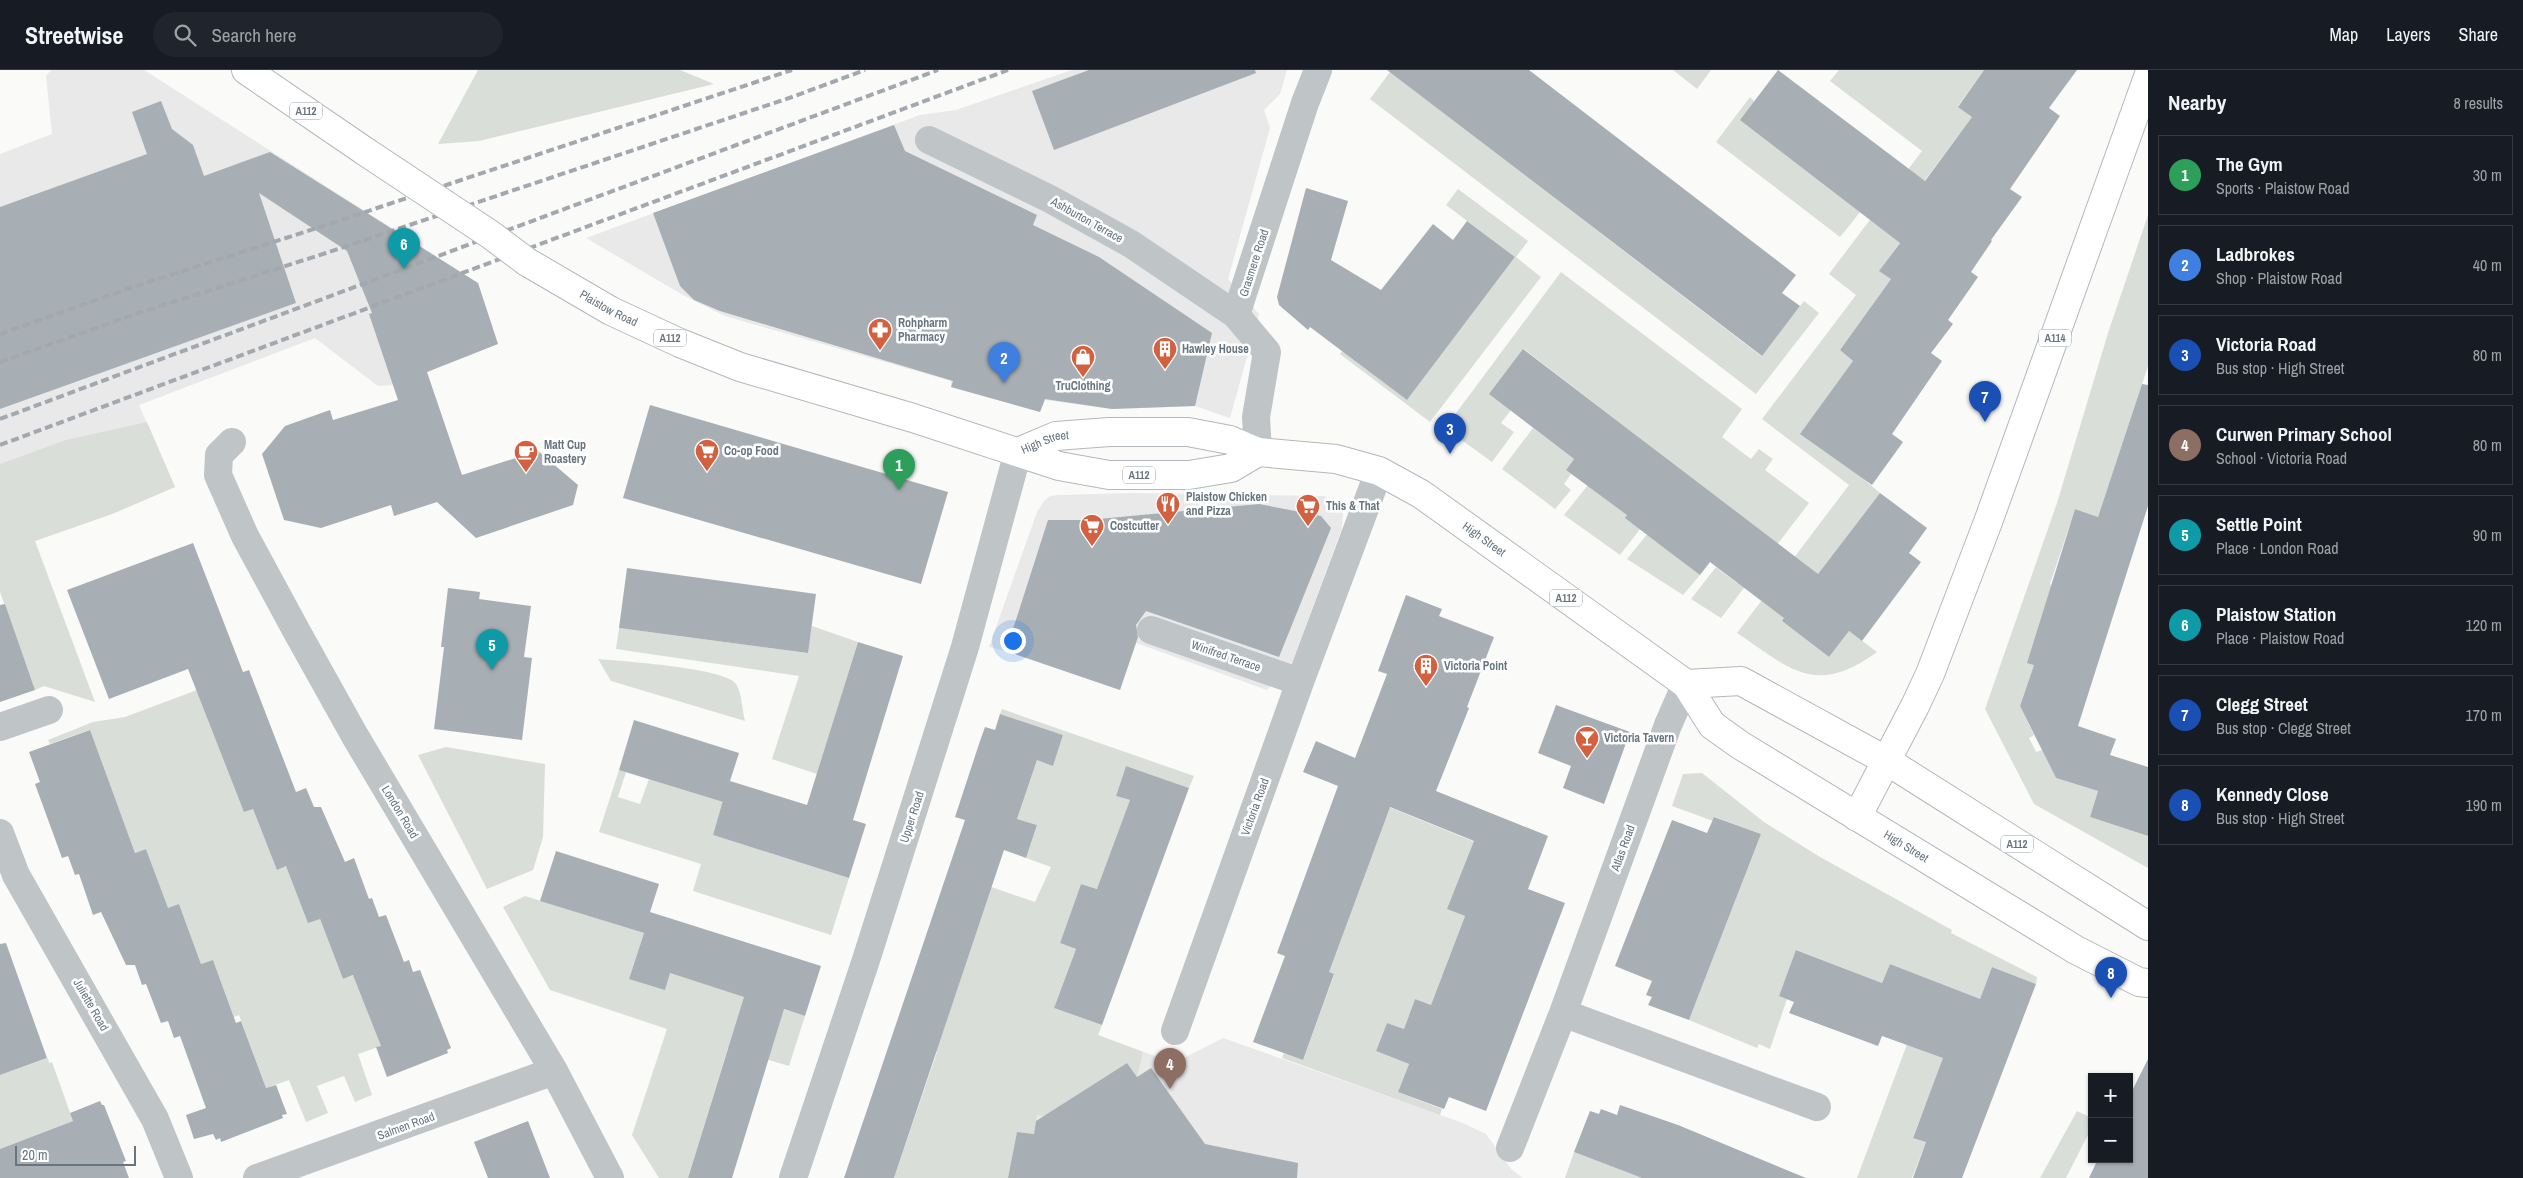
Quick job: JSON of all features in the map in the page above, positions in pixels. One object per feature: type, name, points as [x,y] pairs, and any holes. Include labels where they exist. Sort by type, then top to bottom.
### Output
[{"type":"main road","name":"Plaistow Road","points":[[246,70],[491,235],[527,262],[611,311],[680,343],[740,367],[913,418],[1018,452]]},
{"type":"main road","name":"A114","points":[[1857,817],[1930,674],[1988,522],[2148,77]]},
{"type":"main road","name":"High Street","points":[[1018,452],[1056,436],[1109,432],[1188,432],[1230,440],[1258,452],[1336,459],[1379,471],[1421,494],[1686,684],[1712,725],[1790,777],[2076,950],[2139,982],[2148,983]]},
{"type":"main road","name":"High Street","points":[[1018,452],[1059,466],[1109,475],[1189,475],[1231,468],[1258,452]]},
{"type":"main road","name":"A112","points":[[1686,684],[1741,681],[1886,762],[2148,926]]},
{"type":"street","name":"Grasmere Road","points":[[1236,315],[1305,103],[1318,70]]},
{"type":"street","name":"Ashburton Terrace","points":[[929,140],[1050,199],[1131,244],[1236,315]]},
{"type":"street","points":[[1236,315],[1267,352],[1256,417],[1258,452]]},
{"type":"street","name":"London Road","points":[[232,442],[219,455],[218,475],[245,536],[355,736],[554,1071],[610,1178]]},
{"type":"street","name":"Upper Road","points":[[793,1178],[866,960],[965,647],[1018,452]]},
{"type":"street","name":"Victoria Road","points":[[1175,1032],[1300,682],[1379,471]]},
{"type":"street","name":"Winifred Terrace","points":[[1151,630],[1300,682]]},
{"type":"street","name":"Atlas Road","points":[[1510,1148],[1563,1013],[1668,724],[1686,684]]},
{"type":"street","points":[[0,727],[49,710]]},
{"type":"street","name":"Juliette Road","points":[[0,833],[16,875],[155,1119],[179,1178]]},
{"type":"street","points":[[1563,1013],[1816,1107]]},
{"type":"street","name":"Salmen Road","points":[[257,1178],[554,1071]]},
{"type":"shaded area","points":[[51,70],[144,70],[478,283],[498,344],[394,385],[378,386],[315,338],[139,405],[175,487],[112,514],[23,545],[0,505],[0,154],[52,134],[46,76]]},
{"type":"shaded area","points":[[478,70],[680,70],[714,84],[479,141],[438,144]]},
{"type":"shaded area","points":[[1072,70],[1287,70],[1280,94],[1264,110],[1270,128],[1228,279],[1259,314],[1230,418],[1195,406],[1112,409],[1045,400],[1040,412],[951,387],[951,381],[725,316],[683,295],[586,238],[920,115],[956,110]]},
{"type":"shaded area","points":[[1673,70],[1711,70],[1697,89]]},
{"type":"shaded area","points":[[1839,70],[1984,70],[1958,106],[1972,117],[1919,188],[1932,198],[1880,270],[1891,279],[1840,350],[1853,361],[1861,477],[1880,493],[1782,621],[1829,657],[1849,631],[1877,652],[1855,666],[1837,673],[1820,675],[1804,673],[1789,667],[1737,633],[1849,485],[1762,419],[1856,295],[1829,274],[1922,151],[1830,81]]},
{"type":"shaded area","points":[[1390,72],[1761,356],[1804,301],[1819,313],[1756,394],[1370,99]]},
{"type":"shaded area","points":[[1750,97],[1861,211],[1840,237],[1716,142]]},
{"type":"shaded area","points":[[1458,189],[1528,241],[1516,257],[1541,277],[1430,422],[1340,354],[1352,339],[1358,363],[1407,400],[1515,257],[1446,205]]},
{"type":"shaded area","points":[[2148,215],[2148,366],[2098,517],[2075,509],[2050,584],[2052,586],[2034,665],[2020,706],[2034,735],[2029,738],[2036,752],[2042,750],[2056,778],[2098,791],[2090,817],[2148,836],[2148,868],[2034,804],[1985,709],[2057,503],[2108,333]]},
{"type":"shaded area","points":[[1561,272],[1742,409],[1722,437],[1751,459],[1759,449],[1773,459],[1765,470],[1809,503],[1721,618],[1691,599],[1716,567],[1737,583],[1771,539],[1524,349],[1511,410],[1501,423],[1514,432],[1492,462],[1445,428]]},
{"type":"shaded area","points":[[147,422],[175,487],[112,514],[35,541],[95,702],[44,686],[35,690],[0,592],[0,464],[66,440]]},
{"type":"shaded area","points":[[1533,428],[1574,459],[1566,470],[1571,474],[1564,484],[1571,490],[1555,509],[1502,469]]},
{"type":"shaded area","points":[[1596,475],[1640,529],[1620,555],[1564,515]]},
{"type":"shaded area","points":[[1133,493],[1324,496],[1336,502],[1343,514],[1342,528],[1292,663],[1267,690],[1136,643],[1120,690],[1006,651],[989,647],[1037,512],[1044,501],[1050,496],[1059,495]]},
{"type":"shaded area","points":[[1657,522],[1686,564],[1700,575],[1683,595],[1627,559]]},
{"type":"shaded area","points":[[812,626],[858,642],[817,774],[772,759],[799,676],[616,649],[619,628],[807,653]]},
{"type":"shaded area","points":[[598,659],[672,666],[728,678],[738,688],[745,721],[611,681]]},
{"type":"shaded area","points":[[197,690],[253,809],[277,869],[286,866],[320,919],[343,979],[354,975],[381,1046],[358,1054],[372,1095],[355,1102],[344,1076],[317,1086],[328,1113],[306,1122],[289,1080],[266,1088],[239,1015],[234,1017],[213,960],[201,964],[179,904],[168,909],[146,849],[135,853],[89,730],[50,744],[48,740],[93,722],[125,717]]},
{"type":"shaded area","points":[[1002,709],[1194,776],[1189,788],[1126,766],[1116,796],[1130,800],[1098,889],[1081,884],[1060,943],[1076,949],[1054,1008],[1102,1025],[1098,1035],[1143,1052],[1137,1077],[1127,1063],[1061,1105],[1072,1121],[1037,1115],[1034,1134],[1017,1132],[1008,1178],[894,1178],[937,1052],[913,1044],[948,872],[1035,902],[1051,867],[1026,858],[1037,825],[1017,819],[1037,760],[1053,765],[1063,735],[1000,714]]},
{"type":"shaded area","points":[[446,747],[545,764],[543,837],[533,870],[487,889],[418,755]]},
{"type":"shaded area","points":[[619,770],[626,772],[618,797],[640,804],[649,779],[723,802],[713,835],[849,878],[831,935],[693,891],[701,864],[599,832]]},
{"type":"shaded area","points":[[1702,773],[1764,822],[1820,857],[1952,930],[1951,933],[2037,977],[2036,984],[1992,967],[1939,1107],[1926,1103],[1913,1137],[1926,1142],[1912,1178],[1857,1178],[1931,980],[1890,964],[1882,983],[1797,950],[1779,996],[1787,999],[1770,1049],[1759,1044],[1757,1048],[1689,1020],[1761,834],[1715,817],[1713,821],[1672,806],[1683,774]]},
{"type":"shaded area","points":[[1342,788],[1514,858],[1448,909],[1465,916],[1431,1005],[1415,999],[1404,1029],[1387,1023],[1376,1051],[1409,1064],[1398,1092],[1442,1109],[1440,1115],[1282,1058],[1284,1053],[1303,1060],[1334,975],[1329,972]]},
{"type":"shaded area","points":[[525,896],[644,933],[629,979],[670,973],[805,1016],[789,1066],[728,1048],[688,1178],[659,1178],[632,1135],[667,1029],[550,990],[503,907]]},
{"type":"shaded area","points":[[1098,1035],[1174,1063],[1223,1038],[1463,1123],[1486,1134],[1512,1170],[1523,1178],[950,1178]]},
{"type":"shaded area","points":[[48,1058],[49,1063],[52,1062],[73,1121],[0,1149],[0,1075]]},
{"type":"shaded area","points":[[2077,1111],[2088,1116],[2088,1135],[2066,1178],[2040,1178]]},
{"type":"shaded area","points":[[1574,1152],[1642,1178],[1565,1178]]},
{"type":"building","points":[[1089,70],[1255,70],[1256,73],[1054,150],[1032,91]]},
{"type":"building","points":[[1387,70],[1529,70],[1796,275],[1782,293],[1800,306],[1762,356]]},
{"type":"building","points":[[1778,70],[1925,181],[1972,117],[1958,107],[1984,70],[2077,70],[2049,108],[2060,116],[2010,189],[2022,197],[1971,272],[1978,277],[1948,320],[1953,324],[1931,353],[1942,361],[1892,434],[1903,442],[1872,485],[1800,434],[1853,361],[1840,350],[1891,279],[1879,271],[1900,243],[1740,120]]},
{"type":"building","points":[[161,101],[172,129],[193,145],[204,176],[270,152],[478,283],[498,344],[427,372],[462,475],[538,451],[578,485],[573,505],[476,538],[437,502],[394,516],[391,505],[321,528],[284,520],[262,454],[285,426],[330,410],[333,420],[398,400],[369,314],[372,313],[347,251],[259,193],[296,303],[0,409],[0,207],[147,154],[132,112]]},
{"type":"building","points":[[894,125],[905,151],[1037,215],[1033,225],[1099,257],[1212,333],[1195,406],[1112,409],[1045,399],[1040,412],[951,387],[953,381],[720,311],[694,300],[680,286],[653,213]]},
{"type":"building","points":[[1306,188],[1348,201],[1331,260],[1381,290],[1433,224],[1453,240],[1467,221],[1515,257],[1407,400],[1310,327],[1308,330],[1279,305],[1277,297]]},
{"type":"building","points":[[1523,349],[1818,574],[1880,493],[1927,528],[1909,553],[1921,562],[1862,641],[1849,631],[1829,657],[1782,621],[1784,618],[1710,562],[1700,575],[1625,518],[1627,515],[1566,470],[1574,459],[1489,394]]},
{"type":"building","points":[[2142,384],[2148,385],[2148,506],[2078,726],[2116,739],[2110,755],[2148,767],[2148,836],[2090,817],[2098,791],[2056,778],[2020,706],[2034,665],[2027,663],[2075,509],[2098,517]]},
{"type":"building","points":[[650,405],[948,492],[921,584],[623,498]]},
{"type":"building","points":[[1259,504],[1321,516],[1331,528],[1279,657],[1146,611],[1136,625],[1138,637],[1120,690],[1006,651],[1048,520],[1088,520]]},
{"type":"building","points":[[193,543],[243,672],[249,670],[296,792],[306,788],[314,807],[321,807],[345,862],[354,858],[369,899],[372,898],[379,917],[386,915],[404,962],[409,960],[413,972],[420,970],[451,1048],[447,1050],[448,1053],[387,1077],[376,1047],[381,1046],[353,975],[343,979],[320,919],[308,923],[286,866],[277,870],[253,809],[244,812],[188,669],[109,699],[67,590]]},
{"type":"building","points":[[627,568],[816,594],[808,653],[619,628]]},
{"type":"building","points":[[448,588],[480,592],[479,599],[531,606],[524,657],[532,658],[522,740],[434,729],[444,647],[441,647]]},
{"type":"building","points":[[1406,595],[1442,609],[1439,616],[1494,637],[1467,707],[1469,708],[1436,791],[1548,836],[1528,889],[1565,903],[1486,1111],[1449,1097],[1444,1109],[1398,1092],[1409,1064],[1376,1051],[1387,1023],[1404,1029],[1415,999],[1431,1005],[1465,916],[1447,909],[1474,841],[1390,807],[1329,972],[1334,974],[1303,1060],[1253,1042],[1285,956],[1277,953],[1338,786],[1303,772],[1316,741],[1355,758],[1387,674],[1378,671]]},
{"type":"building","points":[[5,604],[35,690],[0,702],[0,605]]},
{"type":"building","points":[[858,642],[903,656],[853,820],[866,824],[849,878],[713,835],[723,802],[619,770],[634,720],[739,753],[730,781],[807,805]]},
{"type":"building","name":"Victoria Tavern","points":[[1556,705],[1630,732],[1604,804],[1563,788],[1571,766],[1538,753]]},
{"type":"building","points":[[1000,714],[1063,735],[1053,766],[1037,760],[1017,819],[1037,825],[1026,858],[1004,850],[894,1178],[844,1178],[965,820],[955,817],[980,741],[985,727],[995,730]]},
{"type":"building","points":[[90,730],[135,853],[146,849],[168,908],[179,904],[201,964],[213,960],[236,1023],[241,1021],[266,1088],[276,1085],[287,1114],[282,1115],[283,1118],[221,1142],[220,1138],[216,1140],[213,1134],[194,1139],[186,1115],[206,1108],[180,1036],[174,1038],[168,1021],[161,1023],[146,984],[142,985],[135,965],[126,965],[101,912],[93,915],[79,874],[75,875],[68,856],[62,858],[35,784],[40,782],[29,752]]},
{"type":"building","points":[[1126,766],[1189,788],[1102,1025],[1054,1008],[1076,949],[1060,943],[1081,884],[1097,889],[1130,800],[1116,796]]},
{"type":"building","points":[[1714,817],[1761,834],[1689,1020],[1648,1005],[1652,997],[1646,995],[1652,981],[1615,966],[1672,820],[1707,833]]},
{"type":"building","points":[[556,851],[659,884],[650,912],[821,966],[805,1016],[784,1009],[732,1178],[688,1178],[744,997],[670,973],[665,990],[629,979],[644,933],[540,901]]},
{"type":"building","points":[[6,943],[47,1058],[0,1075],[0,944]]},
{"type":"building","points":[[1796,950],[1882,983],[1890,964],[1980,999],[1992,967],[2036,984],[1962,1178],[1913,1178],[1926,1142],[1913,1138],[1943,1058],[1882,1036],[1878,1046],[1789,1013],[1794,1002],[1779,996]]},
{"type":"building","points":[[2148,1059],[2148,1178],[2089,1178],[2096,1163],[2133,1163],[2133,1089]]},
{"type":"building","points":[[1127,1063],[1137,1077],[1151,1068],[1205,1144],[1298,1163],[1297,1178],[1008,1178],[1017,1132],[1034,1134],[1036,1121]]},
{"type":"building","points":[[100,1101],[104,1105],[126,1161],[123,1162],[129,1178],[0,1178],[0,1149],[73,1121],[70,1113]]},
{"type":"building","points":[[1620,1105],[1678,1125],[1806,1178],[1642,1178],[1574,1152],[1590,1111],[1599,1114],[1601,1109],[1617,1115]]},
{"type":"building","points":[[528,1121],[550,1178],[488,1178],[474,1142]]},
{"type":"railway","points":[[0,334],[130,288],[317,228],[792,70]]},
{"type":"railway","points":[[0,362],[139,313],[326,253],[792,97],[865,70]]},
{"type":"railway","points":[[0,419],[938,70]]},
{"type":"railway","points":[[0,445],[1008,70]]},
{"type":"place","name":"Plaistow Station","points":[[404,269]]},
{"type":"place","name":"Rohpharm Pharmacy","points":[[880,351]]},
{"type":"place","name":"Hawley House","points":[[1165,370]]},
{"type":"place","name":"TruClothing","points":[[1083,378]]},
{"type":"place","name":"Ladbrokes","points":[[1004,383]]},
{"type":"place","name":"Clegg Street","points":[[1985,422]]},
{"type":"place","name":"Victoria Road","points":[[1450,454]]},
{"type":"place","name":"Co-op Food","points":[[707,472]]},
{"type":"place","name":"Matt Cup Roastery","points":[[526,473]]},
{"type":"place","name":"The Gym","points":[[899,490]]},
{"type":"place","name":"Plaistow Chicken and Pizza","points":[[1168,525]]},
{"type":"place","name":"This & That","points":[[1308,527]]},
{"type":"place","name":"Costcutter","points":[[1092,547]]},
{"type":"place","name":"Settle Point","points":[[492,670]]},
{"type":"place","name":"Victoria Point","points":[[1426,687]]},
{"type":"place","name":"Victoria Tavern","points":[[1587,759]]},
{"type":"place","name":"Kennedy Close","points":[[2111,998]]},
{"type":"place","name":"Curwen Primary School","points":[[1170,1089]]}]
